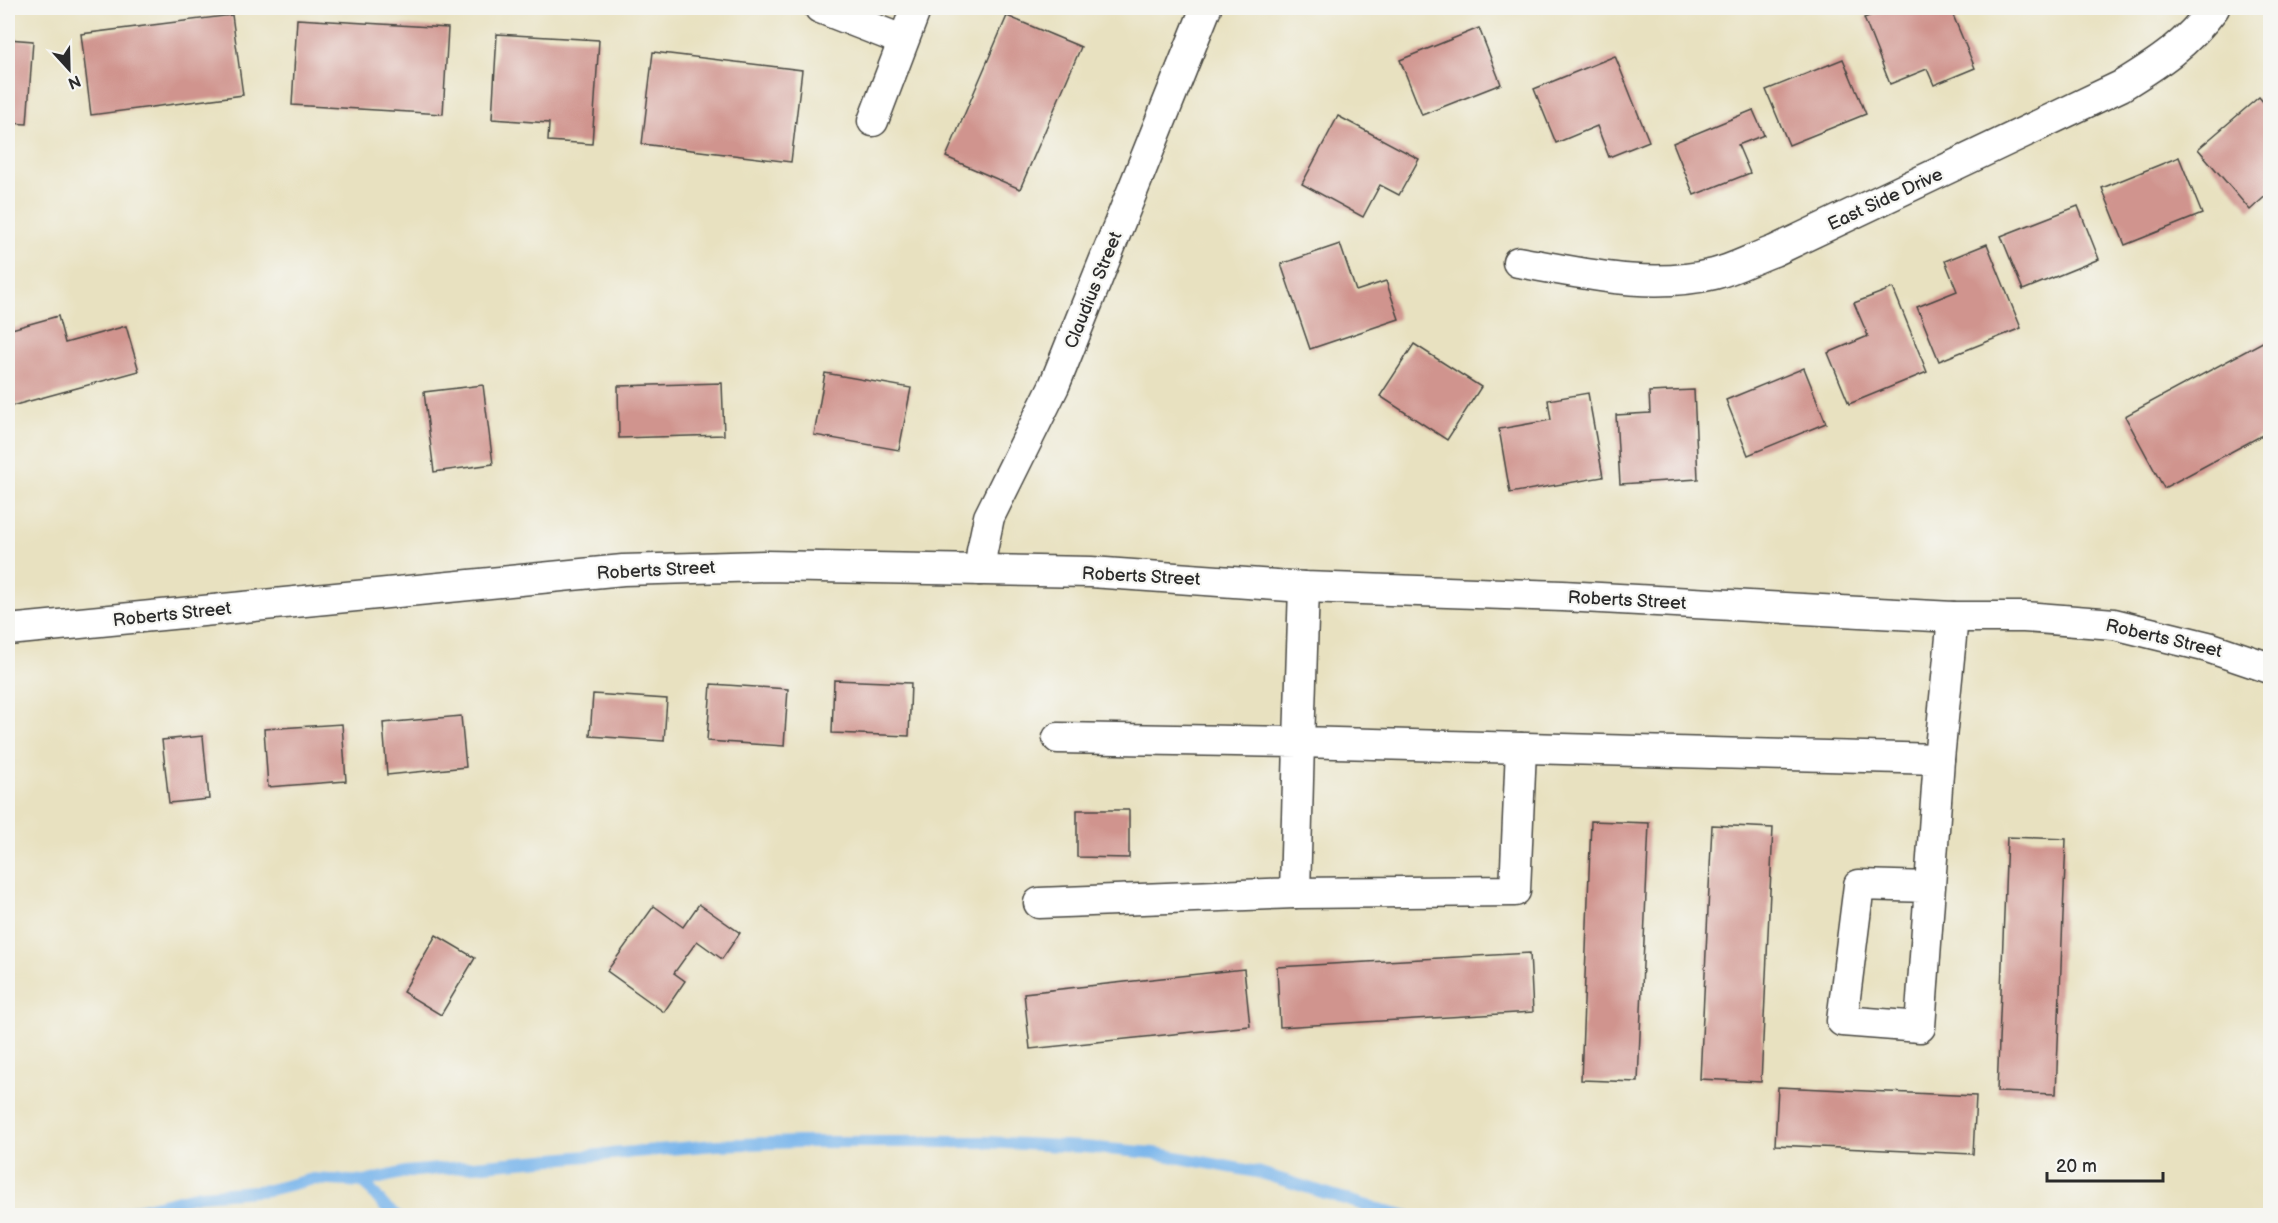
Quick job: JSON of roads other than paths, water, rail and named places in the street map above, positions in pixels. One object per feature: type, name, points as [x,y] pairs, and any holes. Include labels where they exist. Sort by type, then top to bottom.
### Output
[{"type":"street","points":[[820,8],[902,40]]},
{"type":"street","points":[[873,121],[916,8]]},
{"type":"street","name":"Claudius Street","points":[[980,570],[989,517],[1054,386],[1206,8]]},
{"type":"street","name":"East Side Drive","points":[[1518,262],[1601,276],[1655,282],[1714,274],[1774,251],[2121,86],[2164,59],[2199,27],[2214,8]]},
{"type":"street","name":"Roberts Street","points":[[8,630],[623,570],[765,566],[1091,572],[1304,587],[1563,596],[1953,616],[2024,617],[2114,624],[2208,647],[2271,668]]},
{"type":"street","points":[[1295,893],[1304,587]]},
{"type":"street","points":[[1930,887],[1858,885],[1842,1021],[1920,1027],[1930,887],[1939,759],[1953,616]]},
{"type":"street","points":[[1058,738],[1939,759]]},
{"type":"street","points":[[1039,903],[1295,893],[1515,891],[1521,748]]},
{"type":"waterway","points":[[113,1216],[199,1195],[269,1190],[313,1179],[364,1182],[405,1172],[716,1145],[798,1142],[984,1142],[1154,1153],[1257,1172],[1374,1208],[1408,1216]]},
{"type":"waterway","points":[[364,1182],[385,1207],[397,1216]]}]
